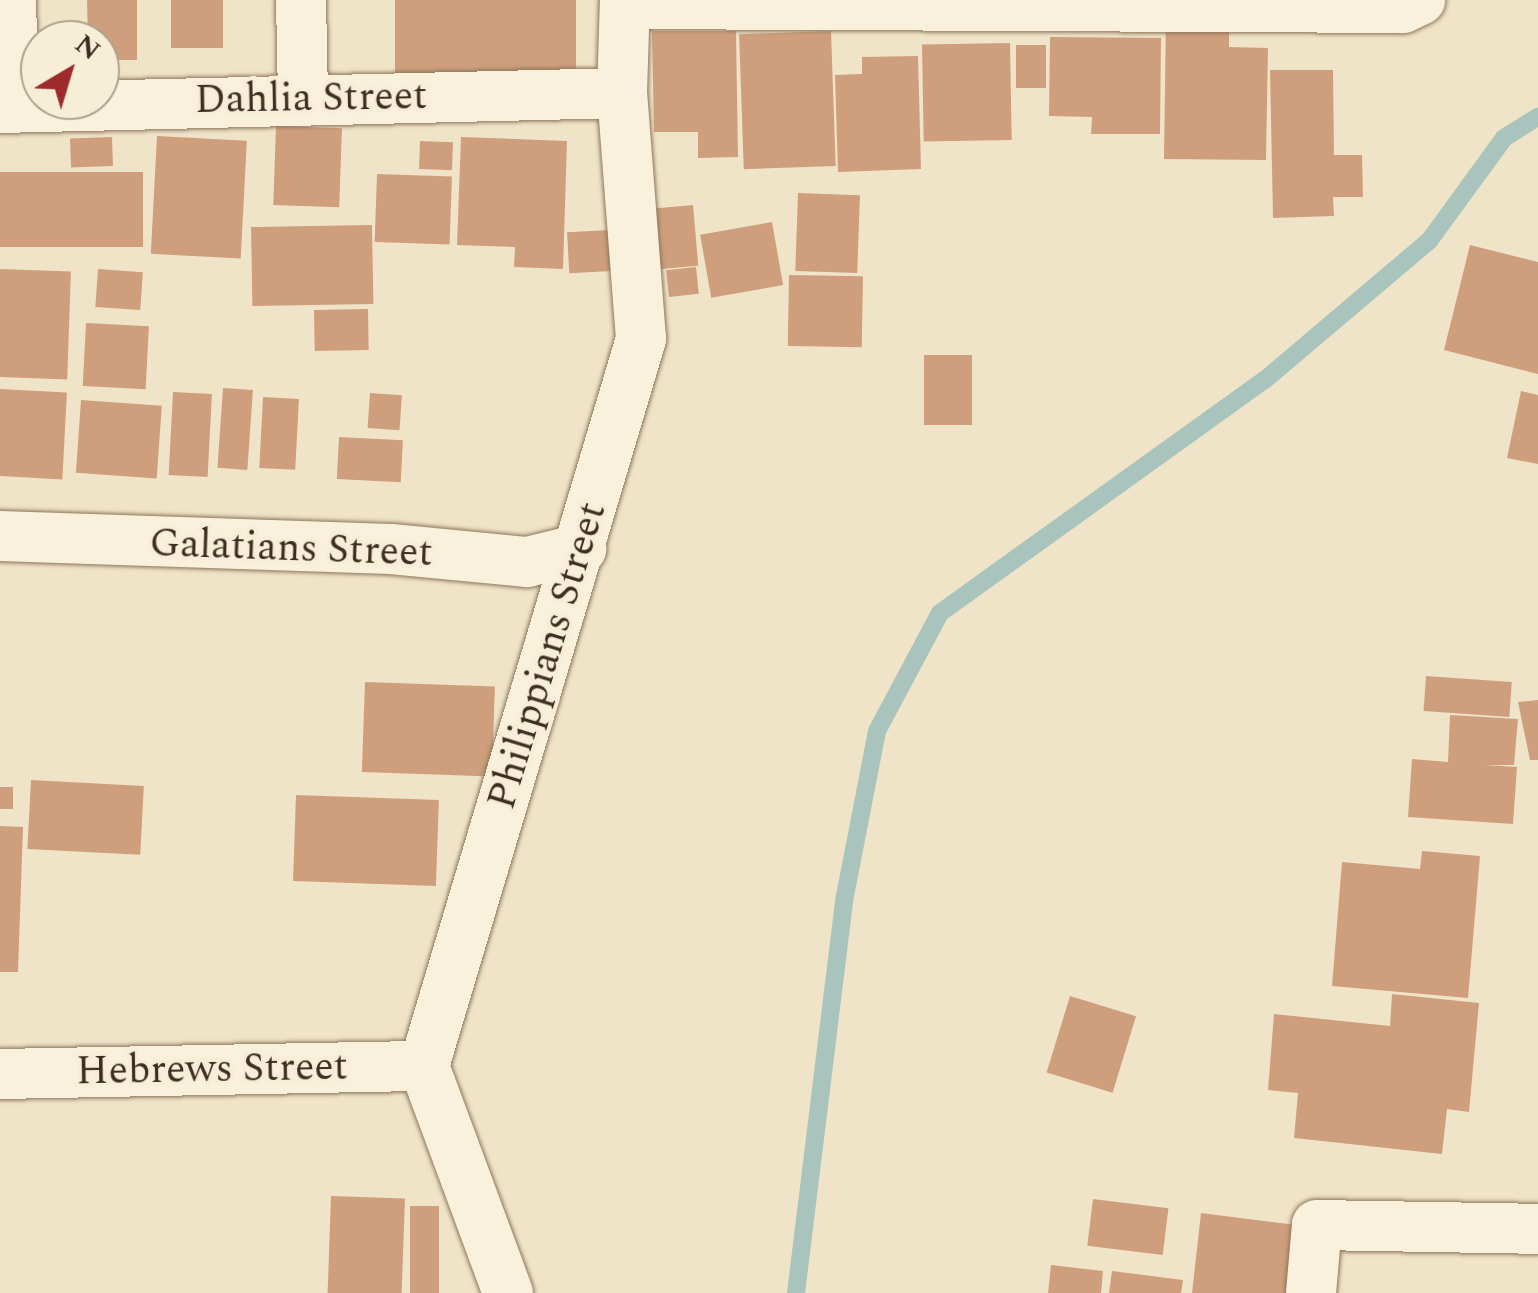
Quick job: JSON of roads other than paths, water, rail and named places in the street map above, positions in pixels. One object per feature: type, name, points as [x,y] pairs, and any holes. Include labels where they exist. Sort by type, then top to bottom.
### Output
[{"type":"street","points":[[7,108],[11,0]]},
{"type":"street","points":[[301,0],[303,98]]},
{"type":"street","points":[[625,2],[1404,8],[1420,0]]},
{"type":"street","name":"Philippians Street","points":[[424,1066],[641,338],[622,93],[625,2]]},
{"type":"street","name":"Dahlia Street","points":[[7,108],[622,93]]},
{"type":"street","name":"Galatians Street","points":[[0,536],[391,548],[527,562],[581,549]]},
{"type":"street","points":[[424,1066],[508,1293]]},
{"type":"street","name":"Hebrews Street","points":[[0,1074],[424,1066]]},
{"type":"street","points":[[1310,1293],[1318,1225],[1538,1229]]},
{"type":"waterway","points":[[796,1293],[844,901],[877,731],[940,613],[1266,379],[1429,241],[1504,138],[1538,117]]}]
